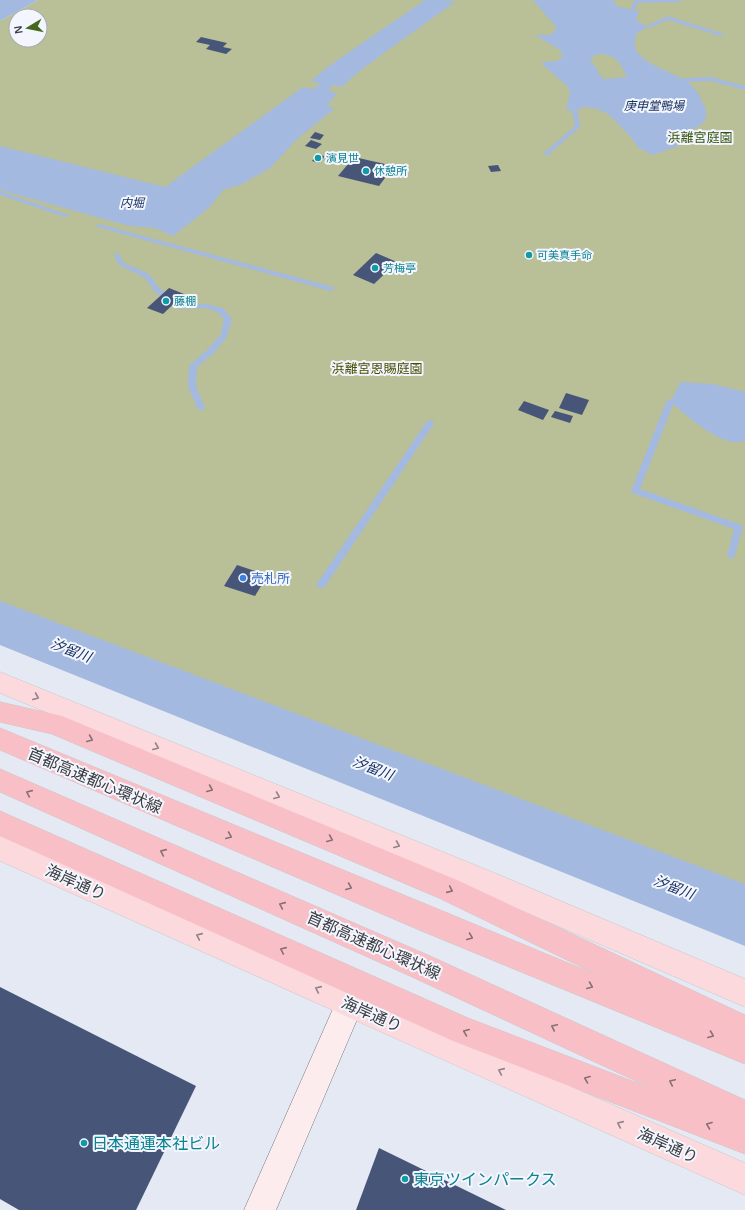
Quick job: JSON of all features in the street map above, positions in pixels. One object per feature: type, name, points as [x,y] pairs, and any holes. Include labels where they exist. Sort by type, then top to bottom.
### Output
[{"type":"highway","points":[[0,712],[54,724],[448,889],[745,1030]]},
{"type":"highway","name":"首都高速都心環状線","points":[[0,739],[441,925],[745,1049]]},
{"type":"highway","name":"首都高速都心環状線","points":[[0,780],[420,966],[745,1116]]},
{"type":"highway","points":[[0,823],[463,1031],[745,1139]]},
{"type":"main road","points":[[0,682],[488,883],[745,993]]},
{"type":"main road","name":"海岸通り","points":[[0,848],[745,1179]]},
{"type":"street","points":[[260,1210],[350,1003]]},
{"type":"green space","name":"浜離宮恩賜庭園","points":[[38,0],[745,0],[745,909],[0,616],[0,21],[8,17],[8,48],[48,48],[48,8],[24,8]]},
{"type":"water","points":[[0,0],[38,0],[24,8],[8,8],[8,17],[0,21]]},
{"type":"water","name":"内堀","points":[[425,0],[447,0],[455,2],[377,58],[342,87],[333,85],[328,91],[337,93],[327,106],[335,108],[297,139],[270,168],[242,184],[223,190],[210,207],[173,236],[155,228],[129,226],[0,190],[0,146],[165,187],[303,87],[314,89],[320,83],[311,81],[329,66]]},
{"type":"water","name":"庚申堂鴨場","points":[[533,0],[613,0],[617,6],[640,12],[636,20],[647,27],[636,34],[635,45],[637,52],[645,60],[683,79],[696,90],[706,110],[705,120],[698,126],[682,134],[678,146],[653,155],[639,148],[630,136],[607,113],[594,108],[583,107],[575,112],[566,109],[570,93],[568,87],[541,63],[555,61],[563,56],[560,50],[535,35],[550,35],[557,28]],"holes":[[[597,54],[613,57],[622,67],[627,77],[603,79],[590,59]]]},
{"type":"water","points":[[681,382],[713,384],[745,392],[745,441],[736,442],[716,436],[696,423],[670,402]]},
{"type":"building","points":[[201,37],[227,43],[223,47],[232,49],[226,54],[206,49],[210,45],[196,42]]},
{"type":"building","points":[[315,132],[324,135],[320,140],[310,138]]},
{"type":"building","points":[[311,140],[322,144],[316,149],[305,146]]},
{"type":"building","name":"濱見世","points":[[317,155],[325,156],[319,163],[312,161]]},
{"type":"building","name":"休憩所","points":[[354,157],[394,166],[379,186],[338,176]]},
{"type":"building","points":[[498,165],[501,171],[491,172],[488,166]]},
{"type":"building","name":"芳梅亭","points":[[376,253],[397,262],[374,284],[353,275]]},
{"type":"building","name":"藤棚","points":[[169,288],[184,294],[163,314],[147,308]]},
{"type":"building","points":[[566,393],[589,400],[582,415],[559,408]]},
{"type":"building","points":[[524,401],[549,410],[543,420],[518,410]]},
{"type":"building","points":[[555,411],[573,416],[570,423],[551,417]]},
{"type":"building","name":"売札所","points":[[237,565],[255,571],[251,576],[264,581],[255,596],[224,586]]},
{"type":"building","name":"日本通運本社ビル","points":[[0,987],[196,1086],[136,1210],[19,1210],[0,1199]]},
{"type":"building","name":"東京ツインパークス","points":[[379,1148],[506,1210],[356,1210]]},
{"type":"waterway","points":[[632,10],[636,2],[679,0]]},
{"type":"waterway","points":[[647,27],[668,18],[722,35]]},
{"type":"waterway","points":[[685,80],[711,79],[745,88]]},
{"type":"waterway","points":[[546,154],[578,126],[575,112]]},
{"type":"waterway","points":[[0,193],[67,216]]},
{"type":"waterway","points":[[99,226],[331,289]]},
{"type":"waterway","points":[[117,255],[121,264],[147,276],[157,290],[182,307],[206,306],[220,310],[228,319],[224,335],[211,351],[193,366],[192,386],[201,408]]},
{"type":"waterway","points":[[670,402],[635,491],[739,527],[731,556]]},
{"type":"waterway","points":[[321,585],[430,423]]},
{"type":"waterway","name":"汐留川","points":[[0,622],[745,915]]},
{"type":"place","name":"濱見世","points":[[318,158]]},
{"type":"place","name":"休憩所","points":[[366,171]]},
{"type":"place","name":"可美真手命","points":[[529,255]]},
{"type":"place","name":"芳梅亭","points":[[375,268]]},
{"type":"place","name":"藤棚","points":[[166,301]]},
{"type":"place","name":"売札所","points":[[243,578]]},
{"type":"place","name":"日本通運本社ビル","points":[[84,1143]]},
{"type":"place","name":"東京ツインパークス","points":[[405,1179]]},
{"type":"district","name":"浜離宮庭園","points":[[700,137]]}]
